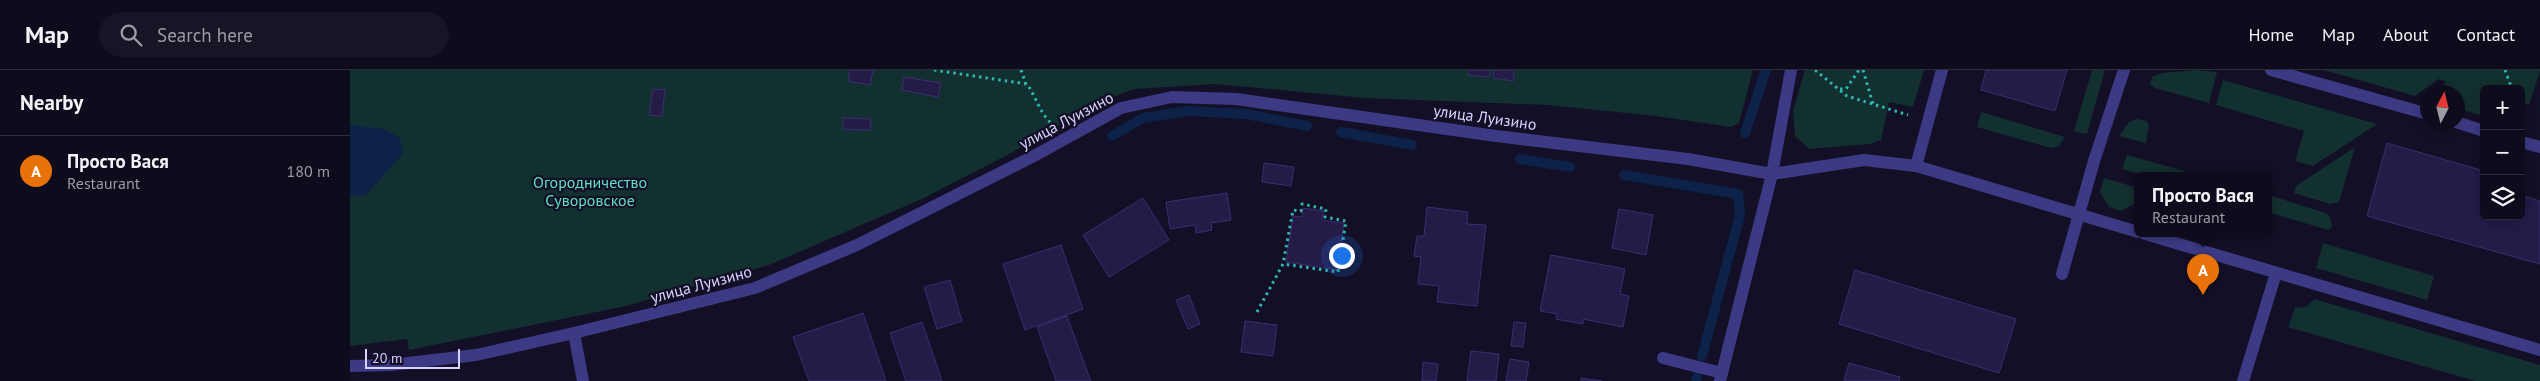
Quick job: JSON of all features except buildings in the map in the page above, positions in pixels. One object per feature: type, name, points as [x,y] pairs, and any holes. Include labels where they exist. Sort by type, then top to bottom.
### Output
[{"type":"street","points":[[1664,358],[1721,377],[1772,174],[1791,70]]},
{"type":"street","points":[[1916,166],[1942,70]]},
{"type":"street","points":[[2062,274],[2078,214],[2124,70]]},
{"type":"street","points":[[2271,70],[2420,112]]},
{"type":"street","name":"улица Луизино","points":[[350,366],[391,365],[476,354],[574,333],[756,288],[857,245],[1121,108],[1172,97],[1236,99],[1496,136],[1688,160],[1772,174],[1864,160],[1916,166],[2134,231]]},
{"type":"street","points":[[2465,125],[2481,130]]},
{"type":"street","points":[[2525,143],[2540,147]]},
{"type":"street","points":[[2155,237],[2540,350]]},
{"type":"street","points":[[2244,381],[2276,273]]},
{"type":"street","points":[[574,333],[583,381]]},
{"type":"path","points":[[934,70],[1026,84]]},
{"type":"path","points":[[1020,70],[1026,84],[1034,94],[1041,113],[1066,138]]},
{"type":"path","points":[[1815,70],[1847,96],[1911,115]]},
{"type":"path","points":[[1838,89],[1846,89],[1861,70]]},
{"type":"path","points":[[1861,70],[1873,105]]},
{"type":"path","points":[[2505,70],[2511,85]]},
{"type":"path","points":[[1258,312],[1284,264],[1292,210],[1301,211],[1302,204],[1308,204],[1326,209],[1326,218],[1346,220],[1338,272],[1284,264]]},
{"type":"green space","name":"Огородничество Суворовское","points":[[350,70],[1753,70],[1739,123],[1731,127],[1656,116],[1548,105],[1364,98],[1216,84],[1134,89],[1099,102],[1011,153],[924,198],[769,265],[626,306],[409,350],[407,339],[350,346]]},
{"type":"green space","points":[[1805,70],[1924,70],[1913,107],[1889,102],[1881,140],[1870,144],[1809,149],[1795,136],[1793,111]]},
{"type":"green space","points":[[2092,70],[2105,70],[2087,134],[2074,131]]},
{"type":"green space","points":[[2196,70],[2217,72],[2209,103],[2155,88],[2150,84],[2152,77],[2162,73]]},
{"type":"green space","points":[[2324,70],[2540,70],[2529,105],[2525,104],[2525,85],[2480,85],[2480,115],[2465,111],[2465,85],[2443,85],[2447,82],[2439,79],[2431,85],[2420,85],[2420,92],[2415,96]]},
{"type":"green space","points":[[2223,80],[2377,124],[2313,166],[2295,161],[2304,131],[2216,105]]},
{"type":"green space","points":[[1981,112],[2065,137],[2059,146],[2051,148],[1977,127]]},
{"type":"green space","points":[[2138,119],[2147,121],[2149,125],[2146,143],[2119,136],[2129,122]]},
{"type":"green space","points":[[2355,147],[2339,202],[2330,204],[2294,193],[2296,186]]},
{"type":"green space","points":[[2127,155],[2188,172],[2134,172],[2122,169]]},
{"type":"green space","points":[[2104,178],[2134,187],[2134,204],[2121,211],[2109,207],[2100,192]]},
{"type":"green space","points":[[2272,196],[2326,213],[2330,217],[2332,227],[2328,230],[2272,213]]},
{"type":"green space","points":[[2323,243],[2434,276],[2427,300],[2316,268]]},
{"type":"green space","points":[[2314,299],[2540,365],[2540,381],[2475,381],[2288,327],[2295,308],[2306,307]]},
{"type":"water","points":[[350,125],[384,129],[400,138],[403,154],[365,196],[350,195]]},
{"type":"waterway","points":[[1745,133],[1766,70]]},
{"type":"waterway","points":[[1112,136],[1143,118],[1187,111],[1246,114],[1307,126]]},
{"type":"waterway","points":[[1341,132],[1412,145]]},
{"type":"waterway","points":[[1520,159],[1570,167]]},
{"type":"waterway","points":[[1624,175],[1738,194],[1740,215],[1702,356]]},
{"type":"waterway","points":[[1696,381],[1697,377]]},
{"type":"place","name":"Просто Вася","points":[[2203,295]]}]
